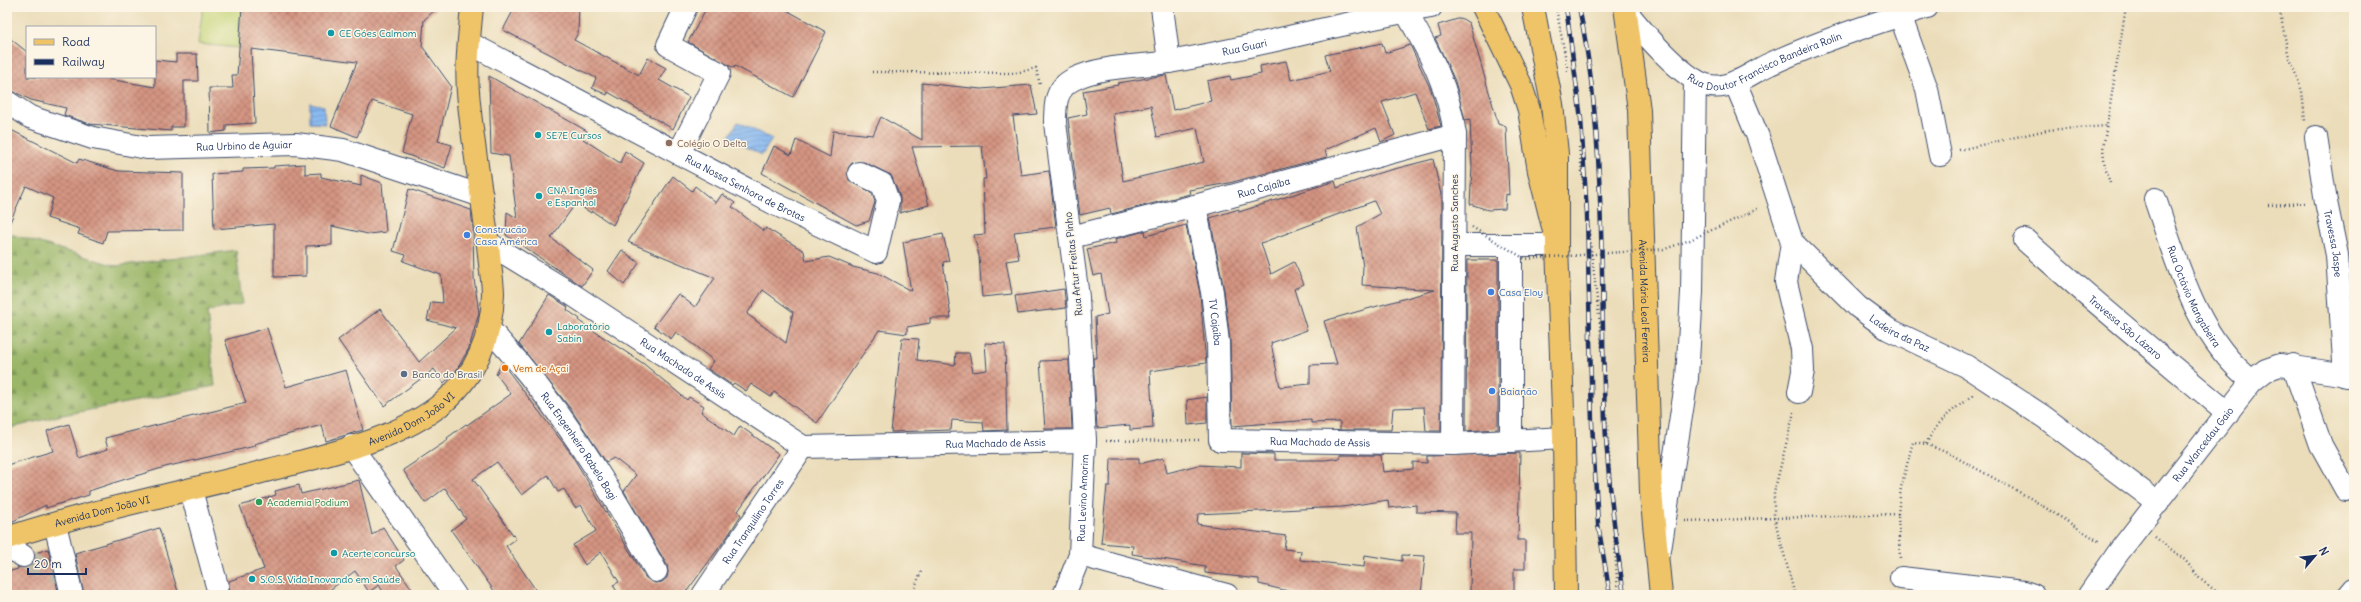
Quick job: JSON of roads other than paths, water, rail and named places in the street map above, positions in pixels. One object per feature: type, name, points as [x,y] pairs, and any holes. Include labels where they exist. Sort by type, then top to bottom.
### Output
[{"type":"main road","name":"Avenida Dom João VI","points":[[7,538],[55,524],[332,454],[391,433],[443,403],[462,382],[478,360],[489,329],[493,294],[482,196],[468,103],[468,43],[472,7]]},
{"type":"main road","points":[[1533,7],[1551,96],[1556,147],[1557,245],[1564,438],[1566,595]]},
{"type":"main road","points":[[1480,8],[1510,60],[1527,104],[1539,171],[1557,245]]},
{"type":"main road","name":"Avenida Mário Leal Ferreira","points":[[1626,9],[1639,110],[1651,492],[1660,595]]},
{"type":"street","points":[[679,153],[720,73],[668,45],[686,7]]},
{"type":"street","points":[[1162,7],[1169,62]]},
{"type":"street","name":"Rua Guari","points":[[1050,87],[1103,71],[1169,62],[1431,7]]},
{"type":"street","name":"Rua Doutor Francisco Bandeira Rolin","points":[[1626,9],[1654,44],[1695,80],[1706,85],[1718,86],[1735,82],[1791,55],[1900,15],[1927,7]]},
{"type":"street","name":"Rua Augusto Sanches","points":[[1406,12],[1445,87],[1451,108],[1455,135],[1453,444]]},
{"type":"street","points":[[1900,15],[1928,89],[1940,155]]},
{"type":"street","name":"Rua Nossa Senhora de Brotas","points":[[468,43],[773,203],[876,252],[888,201],[882,184],[859,173]]},
{"type":"street","points":[[1657,569],[1687,378],[1690,343],[1695,80]]},
{"type":"street","name":"Ladeira da Paz","points":[[1735,82],[1758,137],[1792,242],[1858,307],[1888,329],[1966,366],[2070,436],[2158,503]]},
{"type":"street","name":"Rua Artur Freitas Pinho","points":[[1050,87],[1055,104],[1055,123],[1078,297],[1085,441]]},
{"type":"street","name":"Rua Urbino de Aguiar","points":[[7,102],[30,117],[93,138],[147,148],[296,144],[343,150],[482,196]]},
{"type":"street","name":"Travessa Jaspe","points":[[2311,132],[2337,255],[2350,376]]},
{"type":"street","name":"Rua Cajaíba","points":[[1071,237],[1195,206],[1455,135]]},
{"type":"street","name":"Rua Octávio Mangabeira","points":[[2155,199],[2176,262],[2215,343],[2233,367],[2252,381]]},
{"type":"street","name":"TV Cajaíba","points":[[1195,206],[1213,299],[1218,342],[1220,440]]},
{"type":"street","name":"Travessa São Lázaro","points":[[2025,240],[2106,313],[2130,331],[2228,413]]},
{"type":"street","points":[[1792,242],[1786,282],[1802,349],[1803,371],[1799,392]]},
{"type":"street","name":"Rua Machado de Assis","points":[[488,243],[570,293],[803,447],[1085,441]]},
{"type":"street","points":[[1454,245],[1557,245]]},
{"type":"street","points":[[1511,245],[1511,441]]},
{"type":"street","name":"Rua Engenheiro Rabelo Bagi","points":[[489,329],[546,393],[578,438],[615,498],[656,571]]},
{"type":"street","name":"Rua Wancedau Gaio","points":[[2089,595],[2118,553],[2252,381],[2266,370],[2280,365],[2350,376]]},
{"type":"street","points":[[2293,366],[2321,445],[2346,490]]},
{"type":"street","name":"Rua Machado de Assis","points":[[1220,440],[1453,444],[1564,438]]},
{"type":"street","name":"Rua Levino Amorim","points":[[1064,595],[1080,555],[1085,441]]},
{"type":"street","points":[[351,446],[455,595]]},
{"type":"street","name":"Rua Tranquilino Torres","points":[[703,595],[803,447]]},
{"type":"street","points":[[191,490],[217,586]]},
{"type":"street","points":[[55,524],[65,572],[72,595]]},
{"type":"street","name":"Rua Levino Amorim","points":[[1080,555],[1227,595]]},
{"type":"street","points":[[1901,578],[2024,592],[2032,595]]},
{"type":"street","points":[[2349,595],[2354,589]]},
{"type":"water","points":[[310,103],[324,106],[325,124],[310,123]]},
{"type":"water","points":[[738,122],[772,139],[762,155],[728,138]]},
{"type":"tunnel","points":[[23,556],[33,563],[43,567],[64,572]]},
{"type":"railway","points":[[1566,7],[1581,119],[1587,214],[1592,423],[1598,524],[1610,595]]},
{"type":"railway","points":[[1579,7],[1588,57],[1598,161],[1601,213],[1605,421],[1612,508],[1624,595]]},
{"type":"place","name":"CE Góes Calmom","points":[[331,33]]},
{"type":"place","name":"SE7E Cursos","points":[[538,135]]},
{"type":"place","name":"Colégio O Delta","points":[[669,143]]},
{"type":"place","name":"CNA Inglês e Espanhol","points":[[539,196]]},
{"type":"place","name":"Construcão Casa América","points":[[467,235]]},
{"type":"place","name":"Casa Eloy","points":[[1491,292]]},
{"type":"place","name":"Laboratório Sabin","points":[[549,332]]},
{"type":"place","name":"Vem de Açaí","points":[[505,368]]},
{"type":"place","name":"Banco do Brasil","points":[[404,374]]},
{"type":"place","name":"Baianão","points":[[1492,391]]},
{"type":"place","name":"Academia Podium","points":[[259,502]]},
{"type":"place","name":"Acerte concurso","points":[[334,553]]},
{"type":"place","name":"S.O.S. Vida Inovando em Saúde","points":[[252,579]]}]
